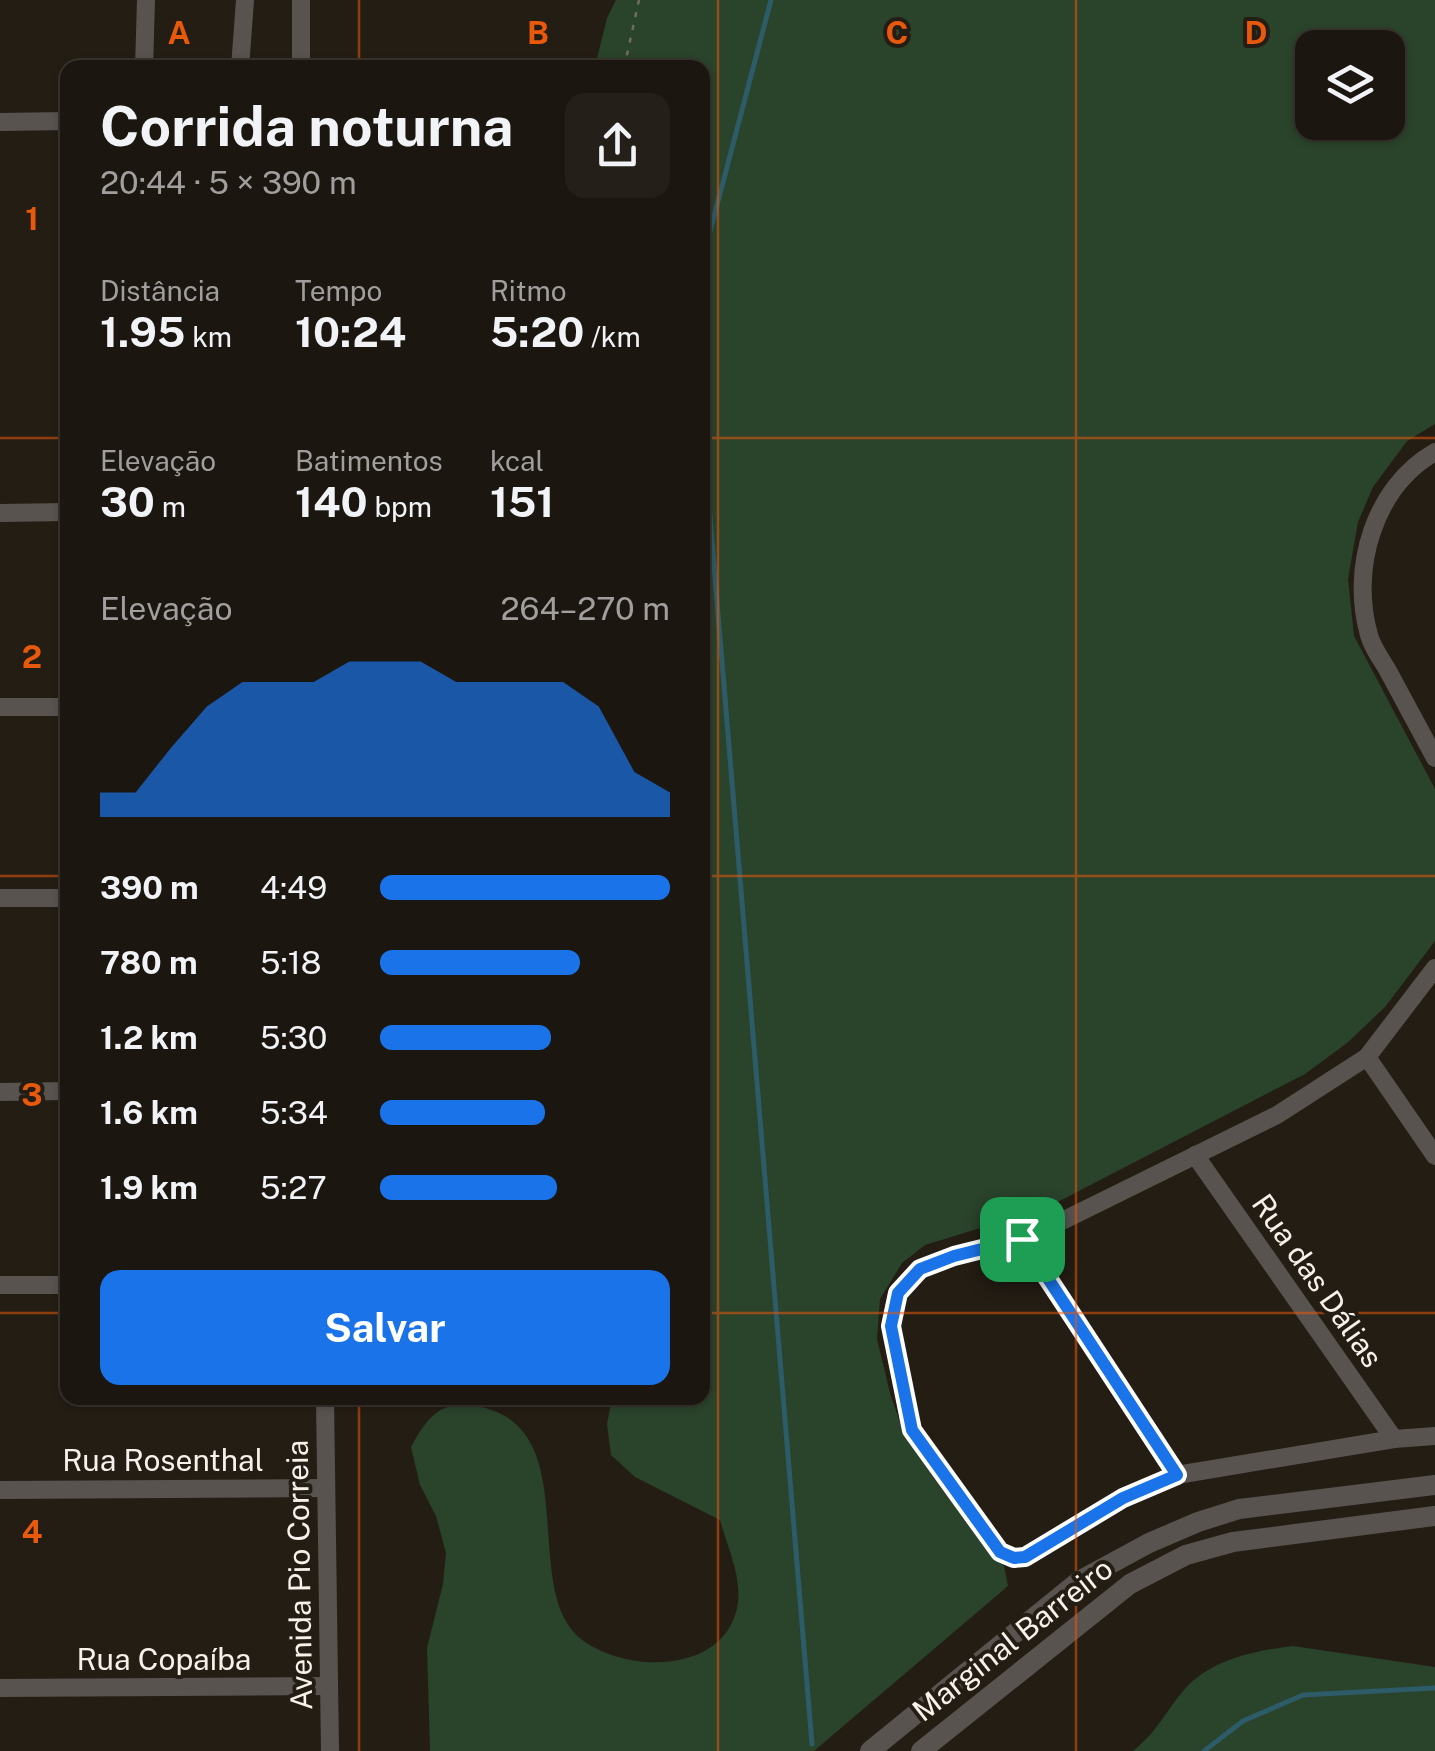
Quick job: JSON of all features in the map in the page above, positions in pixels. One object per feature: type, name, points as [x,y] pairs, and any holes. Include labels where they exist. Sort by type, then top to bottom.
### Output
[{"type":"street","points":[[144,60],[146,0]]},
{"type":"street","points":[[241,60],[245,0]]},
{"type":"street","points":[[301,0],[301,60]]},
{"type":"street","points":[[0,122],[60,121]]},
{"type":"street","points":[[1435,452],[1413,465],[1385,500],[1366,546],[1364,589],[1369,636],[1435,758]]},
{"type":"street","points":[[0,513],[60,512]]},
{"type":"street","points":[[0,706],[60,707]]},
{"type":"street","points":[[0,898],[60,898]]},
{"type":"street","points":[[1435,968],[1366,1058],[1276,1116],[1022,1239],[920,1269],[898,1293],[891,1326],[912,1430],[1000,1552],[1014,1558],[1025,1557],[1123,1498],[1177,1475],[1394,1439],[1435,1436]]},
{"type":"street","points":[[1366,1058],[1435,1156]]},
{"type":"street","points":[[0,1092],[60,1091]]},
{"type":"street","name":"Rua das Dálias","points":[[1195,1155],[1394,1439]]},
{"type":"street","points":[[1022,1239],[1177,1475]]},
{"type":"street","points":[[0,1285],[60,1285]]},
{"type":"street","name":"Avenida Pio Correia","points":[[325,1405],[330,1751]]},
{"type":"street","name":"Marginal Barreiro","points":[[870,1751],[1079,1581],[1148,1543],[1239,1509],[1435,1485]]},
{"type":"street","name":"Rua Rosenthal","points":[[0,1490],[326,1488]]},
{"type":"street","name":"Marginal Barreiro","points":[[920,1751],[1130,1584],[1186,1554],[1233,1542],[1435,1516]]},
{"type":"street","name":"Rua Copaíba","points":[[0,1688],[328,1686]]},
{"type":"path","points":[[626,60],[639,0]]},
{"type":"green space","points":[[616,0],[1435,0],[1435,424],[1407,441],[1373,487],[1358,522],[1348,579],[1354,636],[1435,789],[1435,941],[1385,1007],[1347,1043],[1305,1074],[1046,1208],[925,1245],[902,1263],[880,1299],[877,1339],[891,1397],[906,1438],[1004,1566],[1008,1586],[814,1751],[430,1751],[427,1648],[443,1584],[446,1553],[436,1516],[420,1485],[411,1447],[440,1410],[468,1405],[506,1416],[528,1439],[541,1471],[553,1582],[563,1615],[581,1639],[624,1659],[673,1661],[696,1655],[716,1643],[731,1626],[738,1602],[735,1571],[720,1520],[635,1477],[611,1455],[607,1424],[611,1405],[710,1405],[710,60],[597,60],[607,18]]},
{"type":"green space","points":[[1293,1646],[1435,1667],[1435,1751],[1133,1751],[1184,1690],[1207,1671],[1248,1654]]},
{"type":"waterway","points":[[710,232],[771,0]]},
{"type":"waterway","points":[[710,517],[812,1744]]},
{"type":"waterway","points":[[1204,1751],[1243,1721],[1303,1695],[1435,1688]]},
{"type":"route","points":[[1022,1239],[1177,1475],[1123,1498],[1025,1557],[1014,1558],[1000,1552],[912,1430],[891,1326],[898,1293],[920,1269],[1022,1239]]}]
